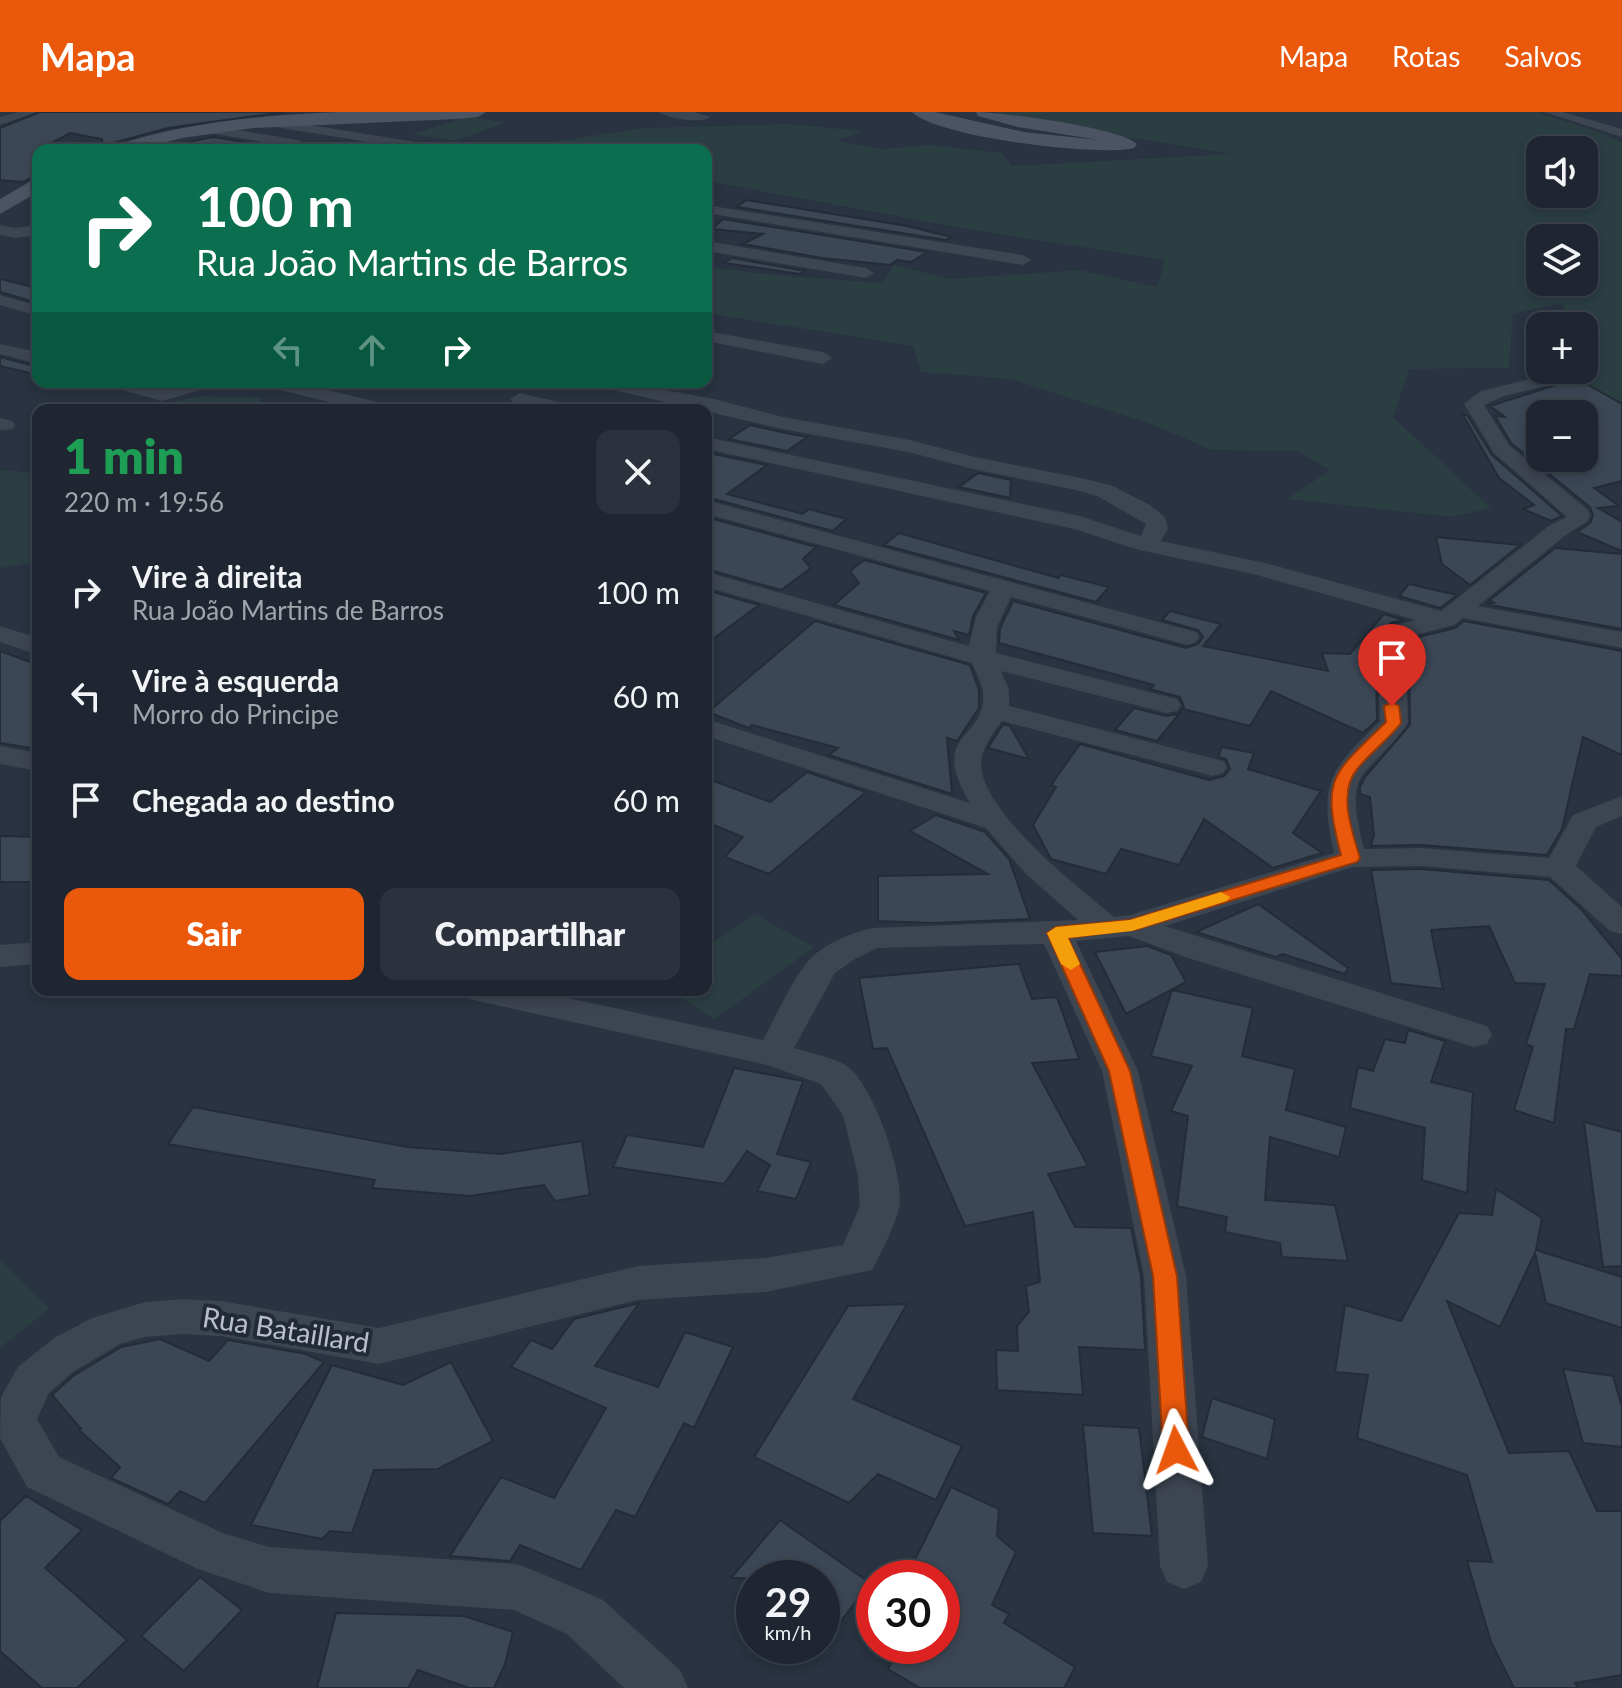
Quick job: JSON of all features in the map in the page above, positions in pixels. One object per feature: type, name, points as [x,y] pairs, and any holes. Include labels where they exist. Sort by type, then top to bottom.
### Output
[{"type":"street","points":[[0,121],[31,112]]},
{"type":"street","points":[[140,144],[151,139],[207,129],[478,112]]},
{"type":"street","points":[[665,112],[705,117]]},
{"type":"street","points":[[920,112],[974,128],[1099,147],[1128,144],[1117,138],[1018,122],[984,112]]},
{"type":"street","points":[[1550,112],[1622,133]]},
{"type":"street","points":[[273,123],[404,144]]},
{"type":"street","points":[[207,129],[302,144]]},
{"type":"street","points":[[0,208],[32,187]]},
{"type":"street","points":[[712,210],[1023,260]]},
{"type":"street","points":[[0,230],[15,233],[32,231]]},
{"type":"street","points":[[712,247],[866,273]]},
{"type":"street","points":[[0,300],[32,309]]},
{"type":"street","points":[[712,337],[823,358]]},
{"type":"street","points":[[0,349],[32,357]]},
{"type":"street","points":[[1351,858],[1342,825],[1339,792],[1347,769],[1394,723],[1393,661],[1401,631],[1452,615],[1558,530],[1577,521],[1579,514],[1501,449],[1474,404],[1482,396],[1540,384]]},
{"type":"street","points":[[136,388],[156,394],[188,388]]},
{"type":"street","points":[[295,388],[362,404]]},
{"type":"street","points":[[622,388],[708,404]]},
{"type":"street","points":[[520,399],[542,404]]},
{"type":"street","points":[[712,405],[782,423],[910,446],[1105,491],[1153,516],[1157,529],[1147,545]]},
{"type":"street","points":[[740,451],[782,423]]},
{"type":"street","points":[[712,444],[1080,523],[1147,545],[1452,615],[1622,640]]},
{"type":"street","points":[[712,509],[1187,637]]},
{"type":"street","points":[[712,581],[983,658],[1167,705]]},
{"type":"street","points":[[1004,589],[987,615],[982,631],[983,658],[997,697],[993,710],[969,747],[967,761],[968,775],[994,821],[1019,853],[1119,926],[1474,1035]]},
{"type":"street","points":[[0,634],[32,645]]},
{"type":"street","points":[[993,710],[1213,767]]},
{"type":"street","points":[[712,729],[994,821]]},
{"type":"street","points":[[0,755],[32,761]]},
{"type":"street","points":[[1559,868],[1584,821],[1622,805]]},
{"type":"street","points":[[773,1054],[822,966],[872,938],[1056,933],[1119,926],[1351,858],[1421,857],[1559,868],[1622,924]]},
{"type":"street","points":[[1056,933],[1120,1071],[1165,1276],[1184,1566]]},
{"type":"street","points":[[0,956],[32,953]]},
{"type":"street","name":"Rua Bataillard","points":[[506,996],[773,1054],[834,1075],[851,1094],[862,1115],[877,1176],[880,1206],[857,1259],[765,1275],[638,1283],[379,1346],[343,1343],[206,1315],[150,1316],[96,1332],[45,1367],[24,1391],[14,1421],[43,1472],[215,1553],[269,1570],[516,1587],[585,1617],[662,1688]]},
{"type":"green space","points":[[995,112],[1537,112],[1607,135],[1622,143],[1622,413],[1590,384],[1598,384],[1598,312],[1566,312],[1562,303],[1513,314],[1509,368],[1409,369],[1393,417],[1491,508],[1452,517],[1287,499],[1330,470],[1297,451],[1212,450],[1151,424],[1010,379],[921,372],[913,346],[712,314],[712,268],[882,283],[894,265],[951,279],[1079,270],[1157,287],[1165,260],[967,229],[712,182],[712,144],[537,144],[644,128],[789,124],[864,131],[838,141],[879,149],[929,145],[1002,153],[1011,166],[1231,154],[1032,122]]},
{"type":"green space","points":[[467,117],[507,122],[455,141],[412,134]]},
{"type":"green space","points":[[198,396],[262,398],[260,404],[164,404]]},
{"type":"green space","points":[[0,470],[32,473],[32,563],[0,568]]},
{"type":"green space","points":[[755,914],[814,947],[715,1019],[678,996],[712,996],[712,943]]},
{"type":"green space","points":[[0,1259],[49,1309],[0,1348]]},
{"type":"building","points":[[40,112],[284,112],[168,128],[111,144],[103,144],[102,139],[70,133],[49,144],[32,144],[32,177],[23,182],[0,180],[0,128]]},
{"type":"building","points":[[213,137],[256,144],[179,144]]},
{"type":"building","points":[[746,200],[907,226],[951,237],[946,240],[737,207]]},
{"type":"building","points":[[723,219],[927,252],[911,262],[897,260],[890,265],[822,258],[743,244],[763,234],[712,229]]},
{"type":"building","points":[[732,258],[805,271],[800,274],[724,263]]},
{"type":"building","points":[[0,279],[32,287],[32,301],[0,292]]},
{"type":"building","points":[[0,357],[32,365],[32,374],[0,366]]},
{"type":"building","points":[[1559,384],[1586,384],[1622,404],[1622,481],[1594,488],[1619,506],[1598,508],[1622,522],[1622,551],[1577,532],[1591,522],[1593,515],[1590,507],[1547,472],[1598,472],[1598,400],[1526,400],[1526,455],[1511,443],[1495,416],[1505,417],[1490,406]]},
{"type":"building","points":[[1463,415],[1467,415],[1492,455],[1562,516],[1551,521],[1523,509],[1534,505],[1499,478]]},
{"type":"building","points":[[750,425],[807,437],[787,451],[729,439]]},
{"type":"building","points":[[712,454],[767,465],[727,494],[803,514],[809,509],[846,519],[833,531],[712,499]]},
{"type":"building","points":[[978,473],[1011,480],[1010,498],[959,487]]},
{"type":"building","points":[[712,519],[816,547],[803,559],[811,568],[781,590],[712,571]]},
{"type":"building","points":[[899,533],[1058,578],[1061,575],[1109,587],[1096,602],[884,545]]},
{"type":"building","points":[[1436,537],[1520,545],[1470,585],[1442,564]]},
{"type":"building","points":[[1555,548],[1622,554],[1622,629],[1485,604],[1494,603],[1490,600]]},
{"type":"building","points":[[864,560],[986,593],[973,616],[969,635],[954,631],[959,640],[834,605],[859,583],[850,571]]},
{"type":"building","points":[[1409,584],[1457,595],[1440,608],[1399,596]]},
{"type":"building","points":[[712,592],[759,605],[712,640]]},
{"type":"building","points":[[1013,601],[1186,648],[1198,644],[1203,637],[1198,630],[1162,620],[1170,611],[1221,624],[1203,646],[1328,671],[1322,653],[1350,654],[1384,614],[1404,620],[1391,623],[1383,635],[1376,672],[1377,720],[1363,733],[1271,691],[1250,726],[1183,709],[1157,741],[1115,730],[1134,708],[1166,716],[1178,714],[1184,707],[1180,697],[1150,689],[1154,685],[999,643],[1000,628]]},
{"type":"building","points":[[815,621],[970,665],[979,690],[979,708],[957,741],[947,738],[952,794],[829,755],[838,748],[752,725],[749,728],[712,714],[712,709]]},
{"type":"building","points":[[1464,621],[1622,651],[1622,755],[1583,737],[1562,829],[1547,855],[1421,845],[1371,846],[1374,835],[1370,797],[1360,794],[1360,787],[1410,725],[1409,661],[1414,638],[1455,628]]},
{"type":"building","points":[[0,651],[32,663],[32,746],[0,743]]},
{"type":"building","points":[[1003,724],[1010,726],[1029,759],[988,748]]},
{"type":"building","points":[[1080,744],[1209,780],[1224,776],[1230,769],[1226,759],[1218,757],[1222,747],[1254,753],[1248,769],[1321,791],[1293,833],[1322,853],[1273,868],[1204,819],[1179,865],[1121,849],[1106,874],[1051,859],[1033,825],[1056,787],[1051,785]]},
{"type":"building","points":[[807,772],[866,792],[769,874],[725,857],[743,837],[712,824],[712,780],[770,802]]},
{"type":"building","points":[[936,815],[985,832],[1009,859],[1030,919],[933,923],[878,921],[878,876],[988,874],[910,831]]},
{"type":"building","points":[[0,836],[32,837],[32,882],[0,882]]},
{"type":"building","points":[[1421,869],[1549,880],[1581,909],[1622,959],[1622,976],[1590,974],[1574,1029],[1566,1029],[1554,1123],[1514,1110],[1533,1047],[1526,1044],[1545,984],[1515,983],[1489,926],[1431,930],[1443,989],[1391,983],[1371,870]]},
{"type":"building","points":[[1258,904],[1348,968],[1345,974],[1283,954],[1276,957],[1196,932]]},
{"type":"building","points":[[1147,946],[1171,955],[1186,982],[1126,1014],[1095,952]]},
{"type":"building","points":[[1019,964],[1032,999],[1057,997],[1079,1059],[1032,1063],[1088,1166],[1048,1174],[1075,1227],[1131,1228],[1141,1276],[1145,1350],[1079,1347],[1083,1395],[997,1390],[996,1350],[1018,1351],[1017,1326],[1029,1312],[1026,1286],[1040,1282],[1033,1212],[965,1226],[887,1048],[873,1049],[859,978]]},
{"type":"building","points":[[1172,990],[1253,1008],[1242,1056],[1295,1069],[1286,1110],[1346,1127],[1339,1157],[1270,1137],[1265,1200],[1335,1205],[1348,1261],[1282,1257],[1280,1243],[1225,1232],[1227,1217],[1177,1206],[1188,1116],[1171,1111],[1192,1066],[1151,1056]]},
{"type":"building","points":[[1408,1030],[1445,1041],[1431,1082],[1473,1092],[1467,1193],[1422,1180],[1425,1128],[1350,1108],[1358,1067],[1373,1071],[1385,1039],[1405,1043]]},
{"type":"building","points":[[734,1068],[803,1081],[777,1154],[811,1162],[796,1199],[757,1191],[770,1165],[747,1151],[724,1184],[613,1167],[627,1135],[703,1147]]},
{"type":"building","points":[[193,1107],[407,1147],[500,1154],[582,1141],[590,1195],[555,1201],[544,1185],[470,1196],[372,1188],[375,1180],[168,1144]]},
{"type":"building","points":[[1584,1122],[1622,1132],[1622,1266],[1603,1267]]},
{"type":"building","points":[[1496,1189],[1542,1218],[1536,1250],[1622,1277],[1622,1328],[1546,1303],[1535,1253],[1500,1327],[1447,1301],[1509,1453],[1569,1451],[1597,1511],[1622,1511],[1622,1675],[1575,1683],[1578,1688],[1514,1688],[1491,1642],[1467,1561],[1492,1562],[1467,1475],[1357,1438],[1368,1375],[1335,1372],[1345,1305],[1401,1321],[1459,1213],[1492,1215]]},
{"type":"building","points":[[639,1303],[595,1366],[658,1387],[685,1332],[733,1347],[694,1428],[684,1423],[635,1517],[616,1510],[581,1570],[520,1545],[510,1561],[450,1556],[501,1477],[554,1498],[606,1408],[511,1367],[531,1340],[552,1349],[574,1319]]},
{"type":"building","points":[[907,1304],[853,1399],[962,1446],[936,1500],[878,1474],[849,1503],[754,1457],[848,1306]]},
{"type":"building","points":[[160,1339],[209,1361],[228,1340],[306,1354],[324,1362],[205,1503],[180,1491],[168,1504],[111,1478],[120,1467],[79,1430],[52,1395],[73,1376],[121,1347]]},
{"type":"building","points":[[451,1362],[493,1441],[438,1469],[374,1470],[352,1533],[330,1531],[322,1539],[251,1525],[332,1365],[403,1385]]},
{"type":"building","points":[[1563,1369],[1613,1376],[1622,1407],[1622,1447],[1583,1443]]},
{"type":"building","points":[[1212,1398],[1275,1419],[1267,1459],[1202,1437]]},
{"type":"building","points":[[1083,1425],[1139,1428],[1152,1536],[1093,1533]]},
{"type":"building","points":[[951,1487],[999,1509],[997,1536],[1016,1552],[992,1605],[1009,1614],[1004,1623],[1075,1667],[1064,1688],[920,1688],[888,1669],[891,1664],[960,1664],[960,1560],[915,1560]]},
{"type":"building","points":[[26,1496],[82,1530],[45,1568],[127,1640],[77,1688],[42,1688],[0,1651],[0,1521]]},
{"type":"building","points":[[780,1520],[837,1560],[746,1560]]},
{"type":"building","points":[[840,1562],[856,1573],[856,1601],[840,1622]]},
{"type":"building","points":[[200,1577],[242,1610],[184,1671],[141,1636]]},
{"type":"building","points":[[336,1613],[464,1616],[513,1632],[505,1664],[494,1688],[469,1688],[418,1670],[408,1688],[317,1688]]},
{"type":"slow traffic","points":[[1071,964],[1056,933],[1132,925],[1221,897]]},
{"type":"route","points":[[1176,1450],[1165,1276],[1120,1071],[1056,933],[1132,925],[1351,858],[1342,825],[1339,792],[1347,769],[1394,723],[1392,706]]}]
